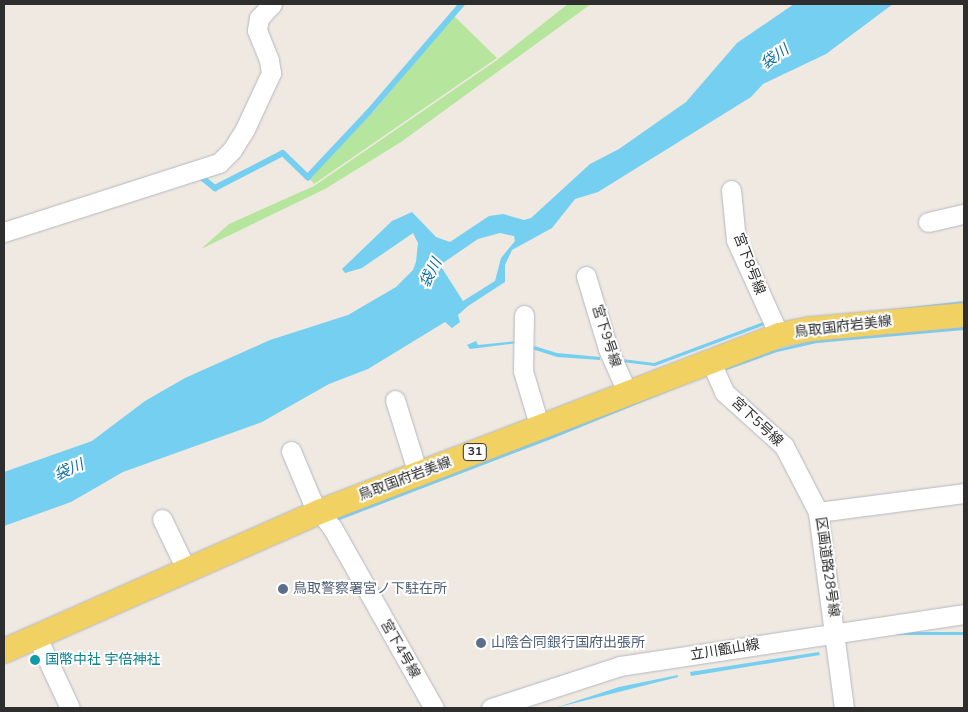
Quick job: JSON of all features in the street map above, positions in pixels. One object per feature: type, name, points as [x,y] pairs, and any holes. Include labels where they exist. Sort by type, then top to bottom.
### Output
[{"type":"main road","name":"鳥取国府岩美線","points":[[4,650],[37,637],[186,568],[302,522],[319,512],[628,394],[710,360],[780,335],[810,328],[964,315]]},
{"type":"street","points":[[4,232],[218,163],[232,150],[245,129],[271,72],[270,60],[257,30],[259,18],[272,4]]},
{"type":"street","name":"宮下8号線","points":[[731,190],[736,240],[780,335]]},
{"type":"street","points":[[928,222],[964,214]]},
{"type":"street","name":"宮下9号線","points":[[586,276],[608,349],[628,394]]},
{"type":"street","points":[[524,315],[523,372],[540,428]]},
{"type":"street","name":"宮下5号線","points":[[710,360],[724,392],[784,446],[818,512]]},
{"type":"street","points":[[395,400],[418,474]]},
{"type":"street","name":"宮下4号線","points":[[291,451],[319,512],[334,529],[434,708]]},
{"type":"street","name":"区画道路28号線","points":[[844,708],[836,632],[818,512],[964,493]]},
{"type":"street","points":[[162,519],[186,568]]},
{"type":"street","name":"立川甑山線","points":[[490,708],[620,666],[964,614]]},
{"type":"street","points":[[37,637],[70,708]]},
{"type":"green space","points":[[568,4],[591,4],[401,142],[325,189],[201,249],[229,224],[314,186],[497,60]]},
{"type":"green space","points":[[454,16],[497,58],[314,184],[309,178],[373,112]]},
{"type":"water","name":"袋川","points":[[794,4],[893,4],[826,54],[763,84],[751,97],[598,192],[575,199],[552,228],[512,250],[505,265],[505,282],[468,306],[458,315],[460,322],[452,328],[445,322],[368,369],[329,384],[262,422],[123,472],[71,502],[4,526],[4,472],[92,441],[145,401],[185,378],[270,340],[348,315],[396,287],[413,270],[416,262],[418,243],[413,233],[362,268],[345,273],[342,269],[392,221],[412,212],[436,237],[450,242],[489,216],[503,214],[524,220],[531,218],[590,164],[619,149],[686,102],[737,43]],"holes":[[[500,233],[514,236],[515,241],[501,258],[495,281],[463,301],[440,265],[478,239]]]},
{"type":"water","points":[[964,301],[964,304],[784,324],[784,322]]},
{"type":"water","points":[[766,321],[767,324],[655,366],[622,362],[622,359],[654,363]]},
{"type":"water","points":[[964,327],[964,330],[817,343],[777,352],[718,373],[717,370],[775,350],[811,341]]},
{"type":"water","points":[[476,341],[478,345],[517,341],[518,343],[470,349],[467,345]]},
{"type":"water","points":[[531,345],[557,353],[600,357],[600,360],[557,357],[529,348]]},
{"type":"water","points":[[713,373],[554,438],[337,521],[335,518]]},
{"type":"water","points":[[855,632],[964,632],[964,635],[855,635]]},
{"type":"water","points":[[819,652],[820,655],[691,676],[690,672]]},
{"type":"water","points":[[678,675],[678,677],[555,708],[619,687]]},
{"type":"waterway","points":[[199,175],[215,188],[283,153],[308,177],[369,112],[462,4]]},
{"type":"place","name":"鳥取警察署宮ノ下駐在所","points":[[283,589]]},
{"type":"place","name":"山陰合同銀行国府出張所","points":[[481,643]]},
{"type":"place","name":"国幣中社 宇倍神社","points":[[35,660]]}]
